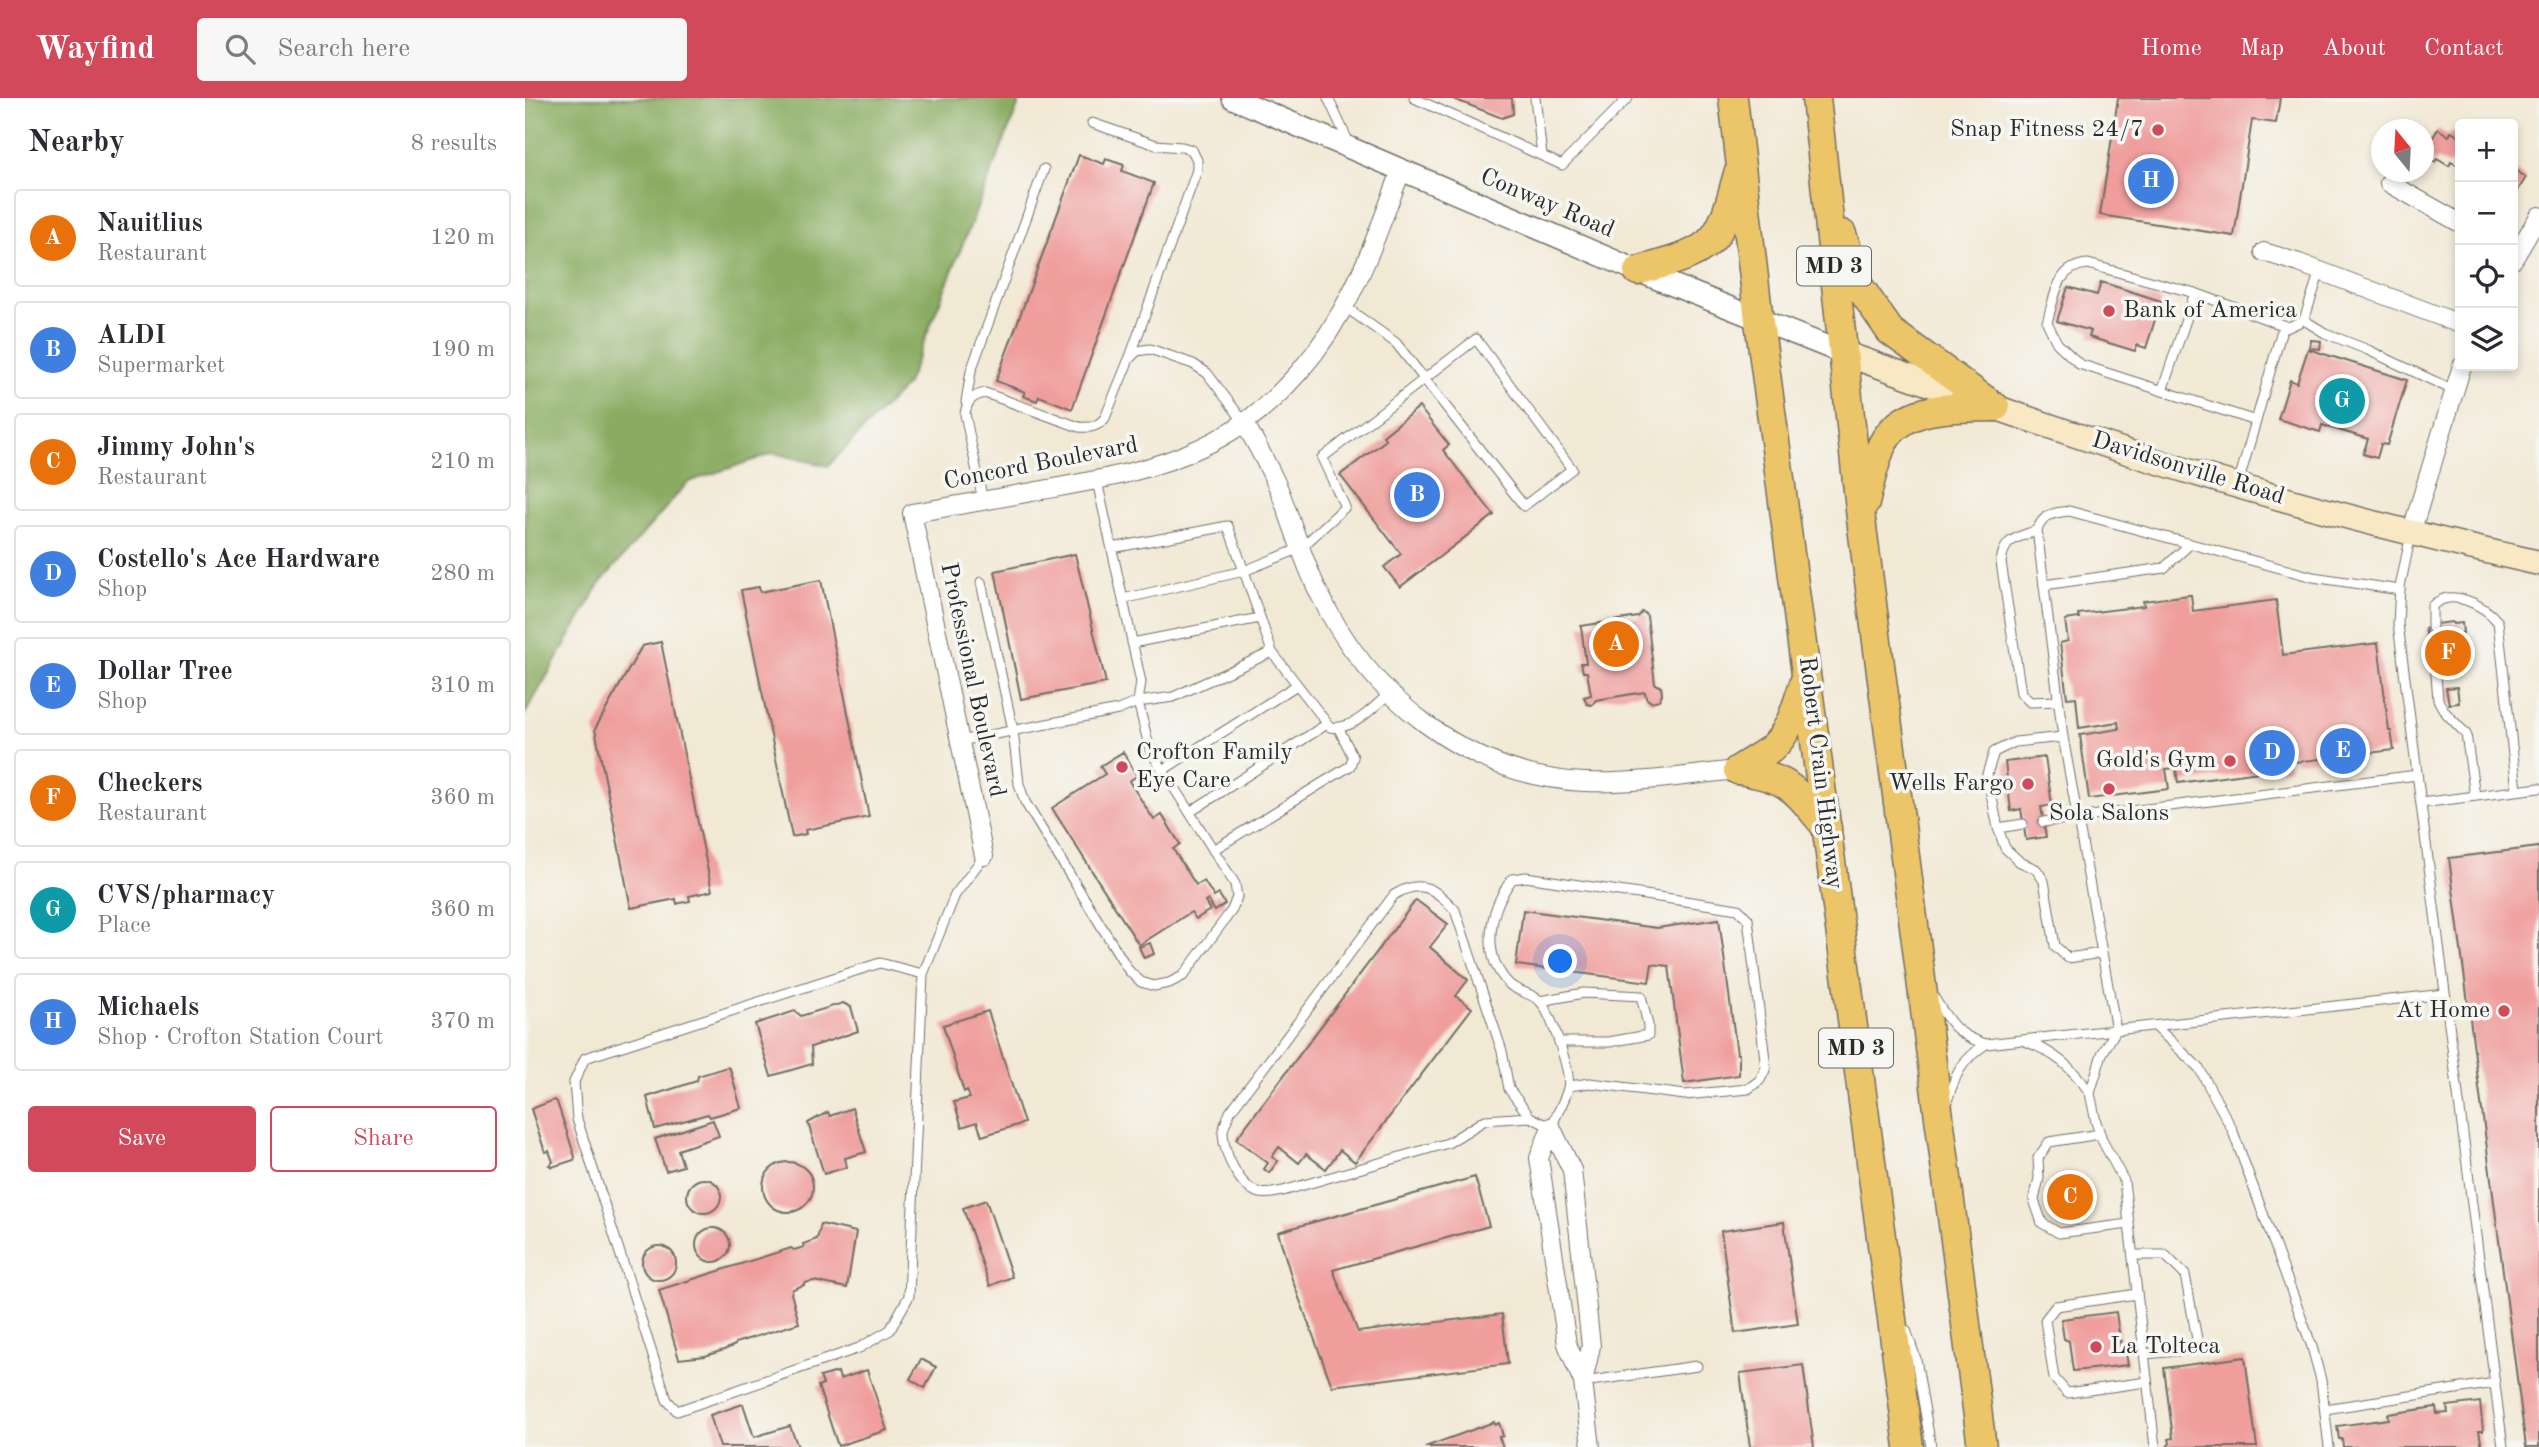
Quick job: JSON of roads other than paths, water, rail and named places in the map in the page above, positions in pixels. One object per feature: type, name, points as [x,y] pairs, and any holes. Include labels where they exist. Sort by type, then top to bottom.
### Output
[{"type":"highway","name":"Robert Crain Highway","points":[[1733,98],[1759,321],[1909,1447]]},
{"type":"highway","name":"MD 3","points":[[1816,98],[1861,519],[1982,1447]]},
{"type":"highway","points":[[1638,271],[1689,254],[1713,237],[1723,221],[1740,168]]},
{"type":"highway","points":[[1824,179],[1859,286],[1890,331],[1995,407]]},
{"type":"highway","points":[[1861,519],[1875,463],[1893,428],[1926,411],[1995,407]]},
{"type":"highway","points":[[1738,769],[1771,749],[1782,738],[1789,726],[1807,674]]},
{"type":"highway","points":[[1738,769],[1781,780],[1793,788],[1827,828]]},
{"type":"main road","name":"Davidsonville Road","points":[[1843,353],[2091,440],[2237,485],[2411,533],[2531,557]]},
{"type":"street","name":"Conway Road","points":[[1233,98],[1638,271],[1843,353]]},
{"type":"street","name":"Concord Boulevard","points":[[912,513],[1097,481],[1159,465],[1204,447],[1244,422],[1286,387],[1317,349],[1344,306],[1357,281],[1402,169]]},
{"type":"street","points":[[2389,183],[2455,220]]},
{"type":"street","points":[[2518,249],[2539,216]]},
{"type":"street","points":[[2264,252],[2455,322]]},
{"type":"street","points":[[2411,533],[2461,371]]},
{"type":"street","points":[[1244,422],[1279,490],[1317,590],[1334,622],[1359,662],[1389,694],[1435,731],[1466,750],[1542,777],[1584,782],[1627,782],[1738,769]]},
{"type":"street","name":"Professional Boulevard","points":[[912,513],[984,856]]},
{"type":"street","points":[[1551,1127],[1539,1158],[1567,1344],[1583,1382],[1591,1447]]},
{"type":"street","points":[[1551,1127],[1572,1170],[1591,1346],[1583,1382]]},
{"type":"lane","points":[[1328,98],[1351,148]]},
{"type":"lane","points":[[1414,98],[1562,165],[1628,98]]},
{"type":"lane","points":[[1535,98],[1542,155]]},
{"type":"lane","points":[[966,404],[974,396],[985,393],[1079,427],[1099,425],[1105,418],[1197,170],[1197,160],[1192,150],[1156,145],[1092,123]]},
{"type":"lane","points":[[983,501],[965,414],[971,371],[1044,169]]},
{"type":"lane","points":[[2256,421],[2079,364],[2057,343],[2047,323],[2062,275],[2077,265],[2088,264],[2195,293],[2288,327]]},
{"type":"lane","points":[[2237,485],[2282,330],[2304,320],[2321,271]]},
{"type":"lane","points":[[2162,391],[2195,293]]},
{"type":"lane","points":[[1123,599],[1244,571],[1301,548],[1345,507],[1322,458],[1425,378],[1476,340],[1572,469],[1524,506],[1425,378],[1396,343],[1344,306]]},
{"type":"lane","points":[[2304,320],[2325,334],[2368,350],[2455,391]]},
{"type":"lane","points":[[1129,359],[1137,351],[1150,349],[1193,364],[1207,373],[1244,422]]},
{"type":"lane","points":[[981,582],[1013,730],[1019,784],[1025,802],[1129,971],[1141,982],[1154,986],[1169,983],[1183,976],[1232,910],[1237,897],[1235,884],[1150,750],[1138,702],[1141,682],[1097,481]]},
{"type":"lane","points":[[2090,1093],[2102,1054],[2116,1030],[2063,737],[2037,530],[2042,520],[2051,513],[2069,511],[2313,577],[2400,590]]},
{"type":"lane","points":[[1112,548],[1228,526],[1272,652],[1327,724],[1339,729],[1352,724],[1389,694]]},
{"type":"lane","points":[[2037,530],[2010,540],[2003,550],[2001,562],[2021,693],[2030,702],[2058,701]]},
{"type":"lane","points":[[2411,533],[2400,590],[2398,624],[2503,1447]]},
{"type":"lane","points":[[2044,585],[2164,568],[2190,544]]},
{"type":"lane","points":[[2475,796],[2466,734],[2445,712],[2438,700],[2432,606],[2437,601],[2454,598],[2473,601],[2488,609],[2498,622],[2517,790]]},
{"type":"lane","points":[[1132,643],[1261,618]]},
{"type":"lane","points":[[960,741],[1118,710],[1138,702],[1173,697],[1272,652]]},
{"type":"lane","points":[[1163,770],[1297,685]]},
{"type":"lane","points":[[1190,812],[1327,724]]},
{"type":"lane","points":[[1213,850],[1350,766],[1353,757],[1339,729]]},
{"type":"lane","points":[[2063,737],[2015,742],[1994,752],[1987,774],[2005,848],[2020,862],[2036,869],[2044,881],[2055,946],[2068,958],[2101,953]]},
{"type":"lane","points":[[2043,822],[2417,775]]},
{"type":"lane","points":[[2421,803],[2539,788]]},
{"type":"lane","points":[[1998,828],[2023,824]]},
{"type":"lane","points":[[923,974],[880,962],[585,1058],[574,1082],[577,1119],[667,1400],[677,1411],[859,1349],[890,1330],[909,1296],[923,974],[955,895],[984,856]]},
{"type":"lane","points":[[1529,1117],[1509,1089],[1502,1051],[1455,910],[1444,898],[1423,886],[1407,886],[1394,895],[1238,1101],[1230,1112],[1223,1131],[1226,1149],[1235,1170],[1245,1186],[1261,1194],[1283,1191],[1448,1143],[1485,1120],[1529,1117],[1551,1127],[1569,1086],[1560,1042],[1540,1001],[1508,984],[1493,957],[1490,925],[1502,893],[1512,879],[1526,877],[1738,909],[1748,919],[1766,1068],[1760,1080],[1748,1089],[1685,1095],[1590,1083],[1569,1086]]},
{"type":"lane","points":[[1920,973],[1947,1020],[1956,1030],[1968,1038],[1986,1044],[2445,994]]},
{"type":"lane","points":[[1540,1001],[1584,993],[1641,996],[1649,1025],[1647,1035],[1609,1042],[1560,1042]]},
{"type":"lane","points":[[2155,1026],[2199,1068],[2232,1129],[2312,1347],[2321,1380],[2329,1447]]},
{"type":"lane","points":[[2022,1040],[2048,1050],[2079,1076],[2090,1093],[2100,1134],[2124,1181],[2155,1447]]},
{"type":"lane","points":[[1940,1124],[1955,1074],[1972,1053],[1986,1044]]},
{"type":"lane","points":[[2100,1134],[2049,1142],[2038,1158],[2039,1178],[2033,1200],[2042,1223],[2059,1233],[2129,1224]]},
{"type":"lane","points":[[2133,1255],[2165,1255],[2185,1275],[2197,1339],[2190,1350],[2144,1354]]},
{"type":"lane","points":[[1885,1269],[1916,1359],[1931,1447]]},
{"type":"lane","points":[[2137,1294],[2056,1306],[2045,1320],[2054,1378],[2067,1393],[2147,1382]]},
{"type":"lane","points":[[1583,1382],[1697,1367]]},
{"type":"lane","points":[[2325,1409],[2495,1383]]},
{"type":"place","name":"Snap Fitness 24/7","points":[[2158,130]]},
{"type":"place","name":"Michaels","points":[[2151,181]]},
{"type":"place","name":"Bank of America","points":[[2109,311]]},
{"type":"place","name":"CVS/pharmacy","points":[[2342,401]]},
{"type":"place","name":"ALDI","points":[[1417,495]]},
{"type":"place","name":"Nauitlius","points":[[1616,644]]},
{"type":"place","name":"Checkers","points":[[2448,653]]},
{"type":"place","name":"Dollar Tree","points":[[2343,751]]},
{"type":"place","name":"Costello's Ace Hardware","points":[[2272,753]]},
{"type":"place","name":"Gold's Gym","points":[[2230,761]]},
{"type":"place","name":"Crofton Family Eye Care","points":[[1122,767]]},
{"type":"place","name":"Wells Fargo","points":[[2028,784]]},
{"type":"place","name":"Sola Salons","points":[[2109,789]]},
{"type":"place","name":"At Home","points":[[2504,1011]]},
{"type":"place","name":"Jimmy John's","points":[[2070,1197]]},
{"type":"place","name":"La Tolteca","points":[[2096,1347]]}]
